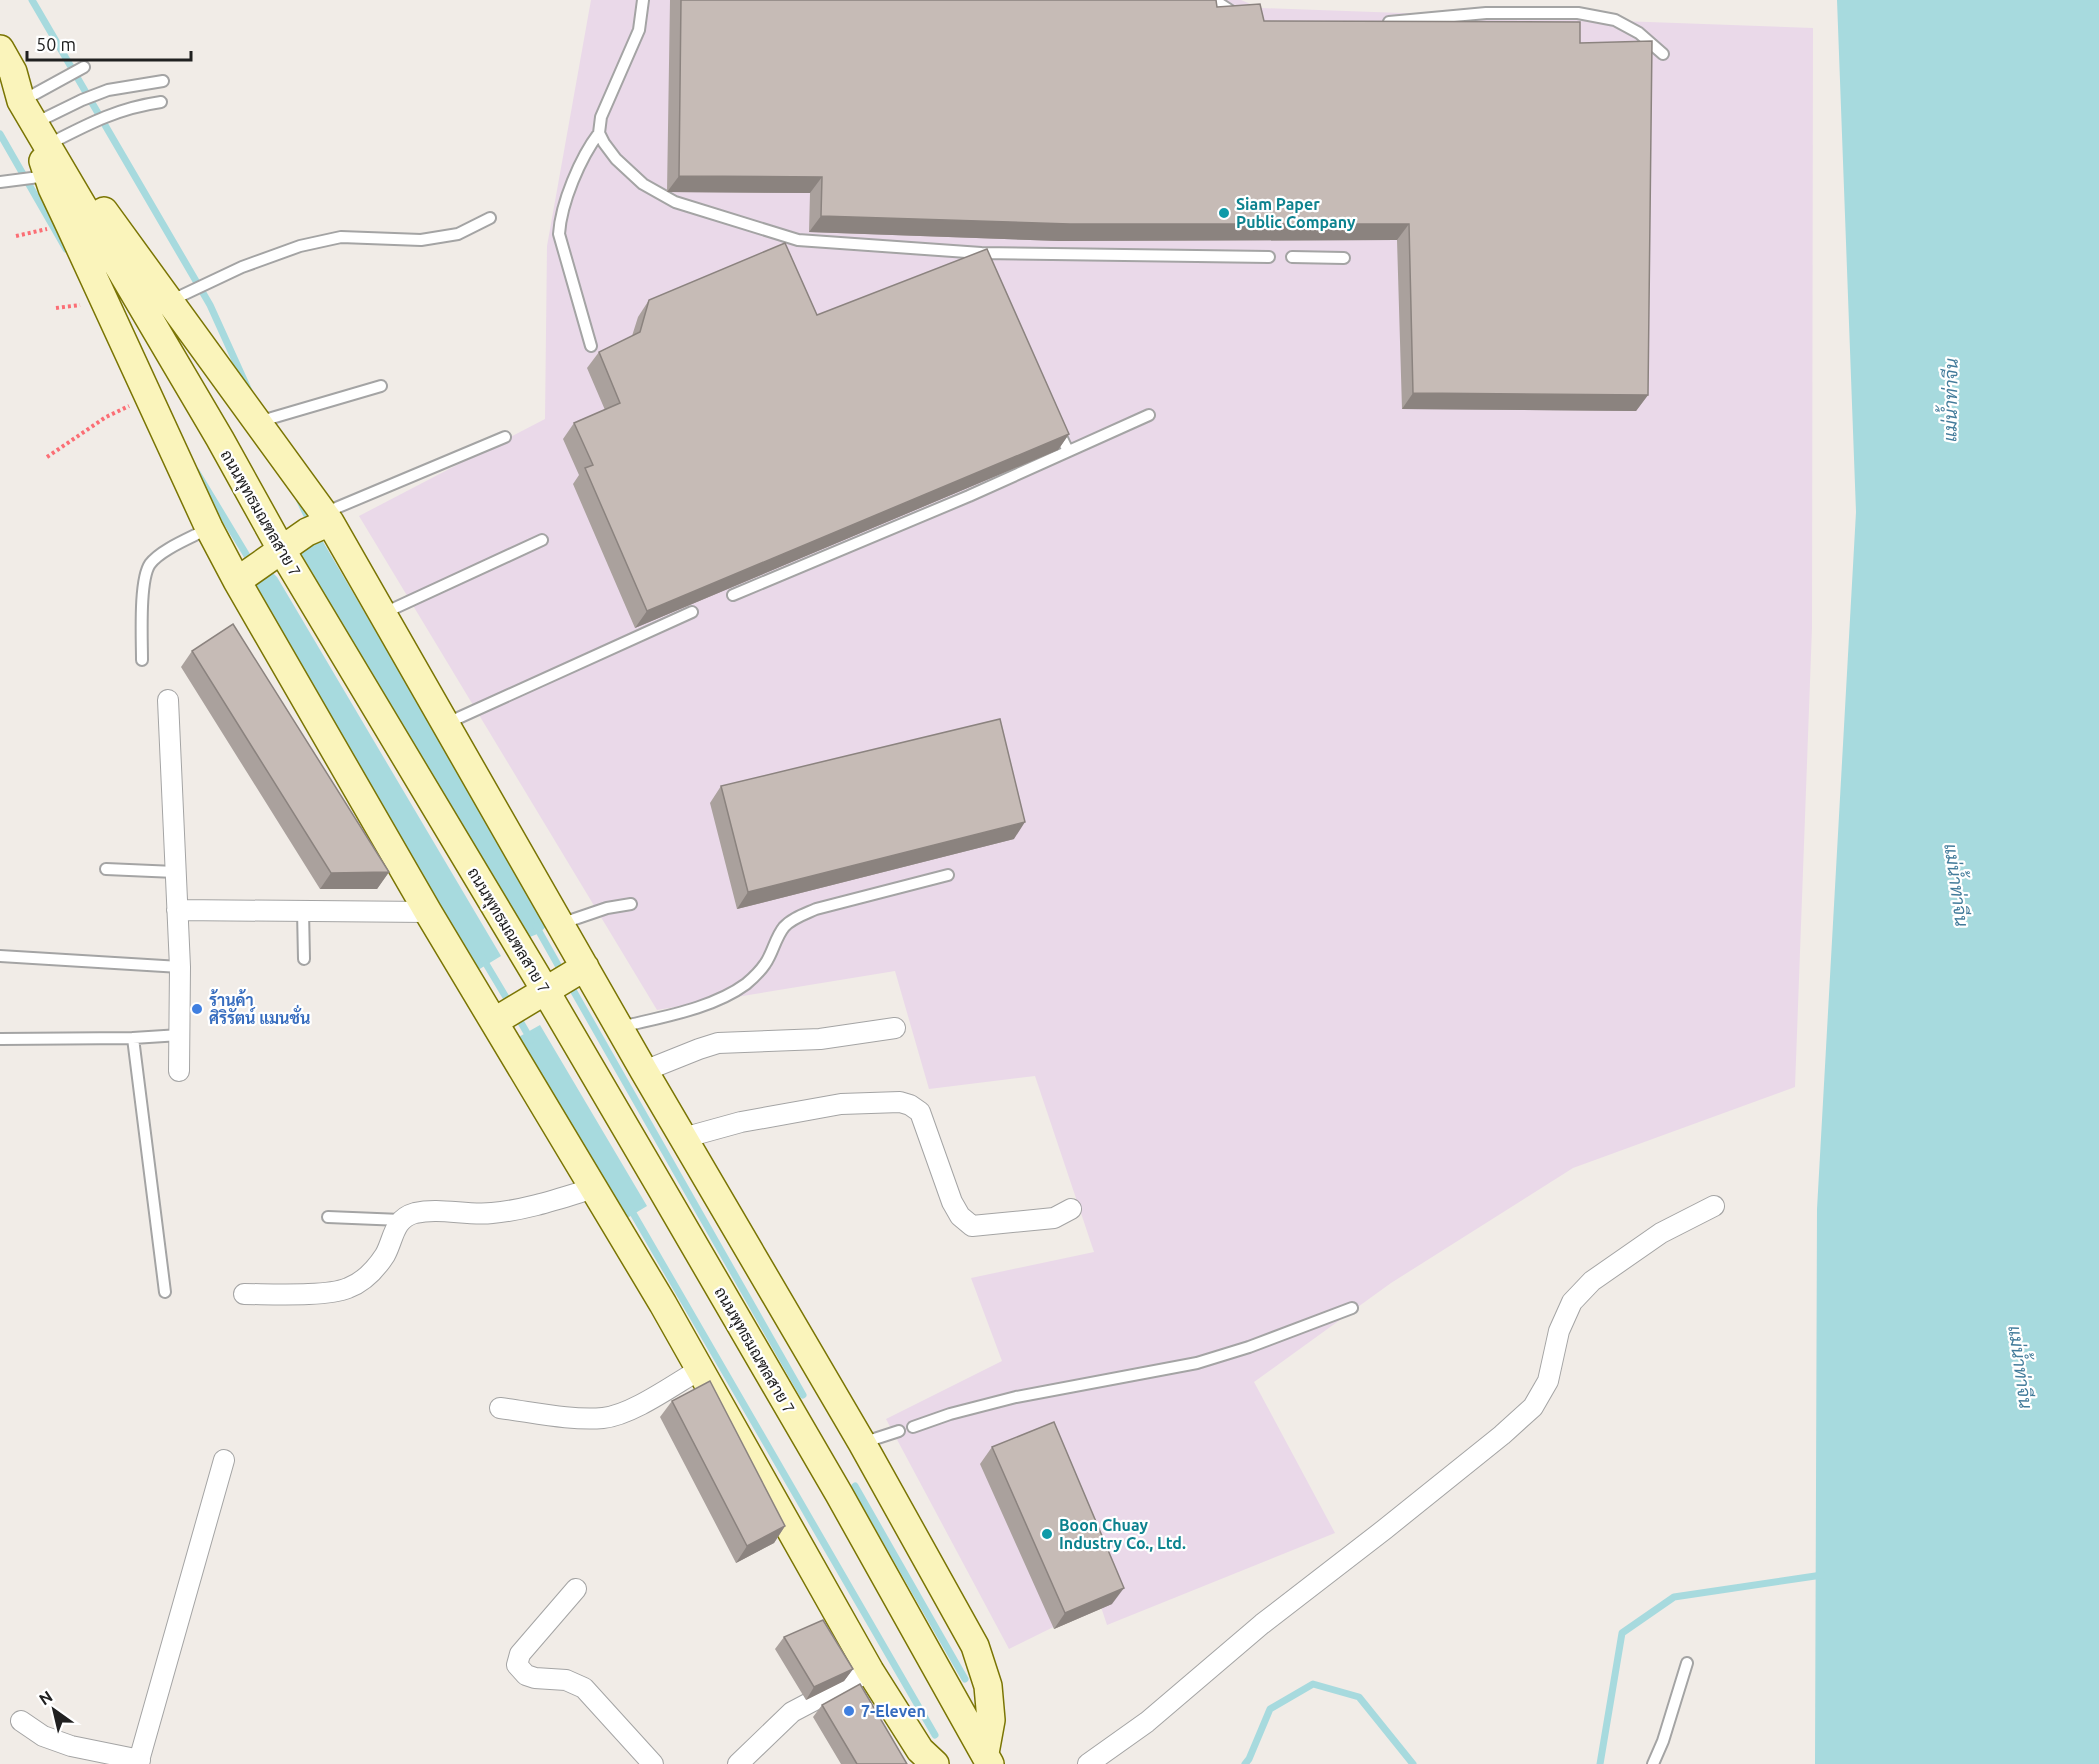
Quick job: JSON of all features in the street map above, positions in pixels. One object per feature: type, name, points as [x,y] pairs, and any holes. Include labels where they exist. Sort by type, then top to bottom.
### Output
[{"type":"main road","name":"ถนนพุทธมณฑลสาย 7","points":[[0,49],[37,124],[220,439],[281,549],[545,990],[810,1445],[988,1761]]},
{"type":"main road","name":"ถนนพุทธมณฑลสาย 7","points":[[0,84],[37,124]]},
{"type":"main road","points":[[37,124],[47,176],[209,528],[237,581],[428,912],[663,1304],[870,1671],[920,1750],[935,1764]]},
{"type":"main road","points":[[37,124],[170,301],[327,518],[621,1027],[644,1071],[856,1433],[975,1646],[988,1686],[992,1720],[988,1761]]},
{"type":"main road","points":[[237,581],[327,518]]},
{"type":"main road","points":[[495,1021],[585,967]]},
{"type":"main road","points":[[810,1445],[856,1433]]},
{"type":"street","points":[[168,700],[180,967],[179,1071]]},
{"type":"street","points":[[177,910],[428,912]]},
{"type":"street","points":[[644,1071],[718,1043],[820,1038],[895,1028]]},
{"type":"street","points":[[683,1138],[741,1122],[841,1104],[900,1102],[920,1112],[952,1202],[960,1216],[972,1226],[1054,1218],[1071,1209]]},
{"type":"street","points":[[244,1294],[329,1293],[348,1288],[370,1275],[386,1254],[394,1229],[401,1220],[414,1214],[438,1211],[491,1214],[541,1204],[594,1188]]},
{"type":"street","points":[[1092,1761],[1147,1722],[1262,1624],[1502,1435],[1533,1407],[1548,1381],[1559,1331],[1572,1302],[1592,1281],[1642,1245],[1714,1206]]},
{"type":"street","points":[[500,1408],[583,1418],[604,1418],[629,1410],[699,1370]]},
{"type":"street","points":[[21,1721],[44,1736],[71,1746],[139,1762],[224,1460]]},
{"type":"street","points":[[576,1590],[520,1654],[517,1665],[526,1675],[535,1678],[566,1680],[584,1688],[653,1764]]},
{"type":"street","points":[[738,1764],[792,1712],[870,1671]]},
{"type":"lane","points":[[591,346],[560,234],[560,221],[588,148],[599,133],[601,117],[639,30],[643,0]]},
{"type":"lane","points":[[1214,0],[1239,16]]},
{"type":"lane","points":[[1381,23],[1486,13],[1578,13],[1615,20],[1638,33],[1663,54]]},
{"type":"lane","points":[[37,124],[84,68]]},
{"type":"lane","points":[[37,124],[81,100],[108,90],[163,81]]},
{"type":"lane","points":[[37,124],[160,102]]},
{"type":"lane","points":[[599,133],[616,159],[643,184],[675,202],[798,240],[981,253],[1269,257]]},
{"type":"lane","points":[[0,182],[47,176]]},
{"type":"lane","points":[[170,301],[242,267],[300,246],[340,237],[421,240],[458,234],[490,218]]},
{"type":"lane","points":[[981,253],[990,274]]},
{"type":"lane","points":[[1292,257],[1344,258]]},
{"type":"lane","points":[[258,422],[381,386]]},
{"type":"lane","points":[[733,595],[969,496],[1149,414]]},
{"type":"lane","points":[[1054,420],[1068,451]]},
{"type":"lane","points":[[327,518],[505,438]]},
{"type":"lane","points":[[142,660],[144,576],[151,562],[164,552],[209,528]]},
{"type":"lane","points":[[381,614],[542,540]]},
{"type":"lane","points":[[445,724],[693,612]]},
{"type":"lane","points":[[106,869],[176,872]]},
{"type":"lane","points":[[621,1027],[685,1011],[719,998],[746,984],[766,963],[778,936],[796,918],[816,909],[948,875]]},
{"type":"lane","points":[[560,924],[607,908],[631,904]]},
{"type":"lane","points":[[303,911],[304,959]]},
{"type":"lane","points":[[0,956],[180,967]]},
{"type":"lane","points":[[0,1039],[133,1038],[180,1035]]},
{"type":"lane","points":[[133,1038],[165,1293]]},
{"type":"lane","points":[[328,1217],[401,1220]]},
{"type":"lane","points":[[913,1427],[950,1414],[1016,1397],[1197,1364],[1352,1308]]},
{"type":"lane","points":[[856,1433],[899,1431]]},
{"type":"lane","points":[[1653,1764],[1663,1741],[1687,1663]]},
{"type":"path","points":[[16,236],[69,224]]},
{"type":"path","points":[[47,457],[106,417],[148,397]]},
{"type":"shaded area","points":[[591,0],[1241,0],[1260,8],[1813,28],[1812,628],[1795,1087],[1573,1168],[1391,1283],[1254,1382],[1335,1533],[1107,1625],[1100,1604],[1009,1649],[886,1419],[1002,1361],[971,1278],[1094,1252],[1035,1076],[929,1089],[895,971],[657,1010],[359,516],[545,419],[547,246]]},
{"type":"water","name":"แม่น้ำท่าจีน","points":[[1837,0],[2099,0],[2099,1764],[1815,1764],[1817,1209],[1856,512]]},
{"type":"water","points":[[322,540],[548,924],[538,933],[525,938],[300,553],[300,544]]},
{"type":"water","points":[[271,571],[277,577],[501,956],[478,970],[255,584]]},
{"type":"water","points":[[540,1025],[647,1206],[624,1220],[517,1038]]},
{"type":"building","name":"Siam Paper Public Company","points":[[681,0],[1216,0],[1217,7],[1260,4],[1264,21],[1580,22],[1580,43],[1652,41],[1648,395],[1413,393],[1409,224],[1070,224],[821,216],[822,177],[679,176]]},
{"type":"building","points":[[785,243],[817,315],[987,249],[1069,434],[647,611],[585,468],[593,465],[574,423],[620,403],[599,352],[640,332],[649,300]]},
{"type":"building","points":[[233,624],[389,872],[331,873],[192,651]]},
{"type":"building","points":[[1000,719],[1025,822],[748,892],[721,786]]},
{"type":"building","points":[[710,1381],[785,1526],[747,1546],[672,1401]]},
{"type":"building","name":"Boon Chuay Industry Co., Ltd.","points":[[1054,1422],[1124,1588],[1065,1613],[992,1447]]},
{"type":"building","points":[[823,1620],[853,1669],[814,1687],[784,1637]]},
{"type":"building","points":[[860,1684],[907,1764],[857,1764],[822,1705]]},
{"type":"waterway","points":[[32,0],[210,305],[249,391]]},
{"type":"waterway","points":[[0,134],[66,249]]},
{"type":"waterway","points":[[196,471],[252,564]]},
{"type":"waterway","points":[[300,501],[311,524]]},
{"type":"waterway","points":[[536,926],[563,974]]},
{"type":"waterway","points":[[482,957],[510,1004]]},
{"type":"waterway","points":[[569,983],[803,1395]]},
{"type":"waterway","points":[[516,1014],[531,1040]]},
{"type":"waterway","points":[[630,1208],[935,1735]]},
{"type":"waterway","points":[[855,1486],[965,1679]]},
{"type":"waterway","points":[[1600,1764],[1622,1633],[1674,1597],[1822,1575]]},
{"type":"waterway","points":[[1245,1764],[1270,1709],[1313,1684],[1359,1697],[1413,1764]]},
{"type":"place","name":"Siam Paper Public Company","points":[[1224,213]]},
{"type":"place","name":"ร้านค้า ศิริรัตน์ แมนชั่น","points":[[197,1009]]},
{"type":"place","name":"Boon Chuay Industry Co., Ltd.","points":[[1047,1534]]},
{"type":"place","name":"7-Eleven","points":[[849,1711]]}]
